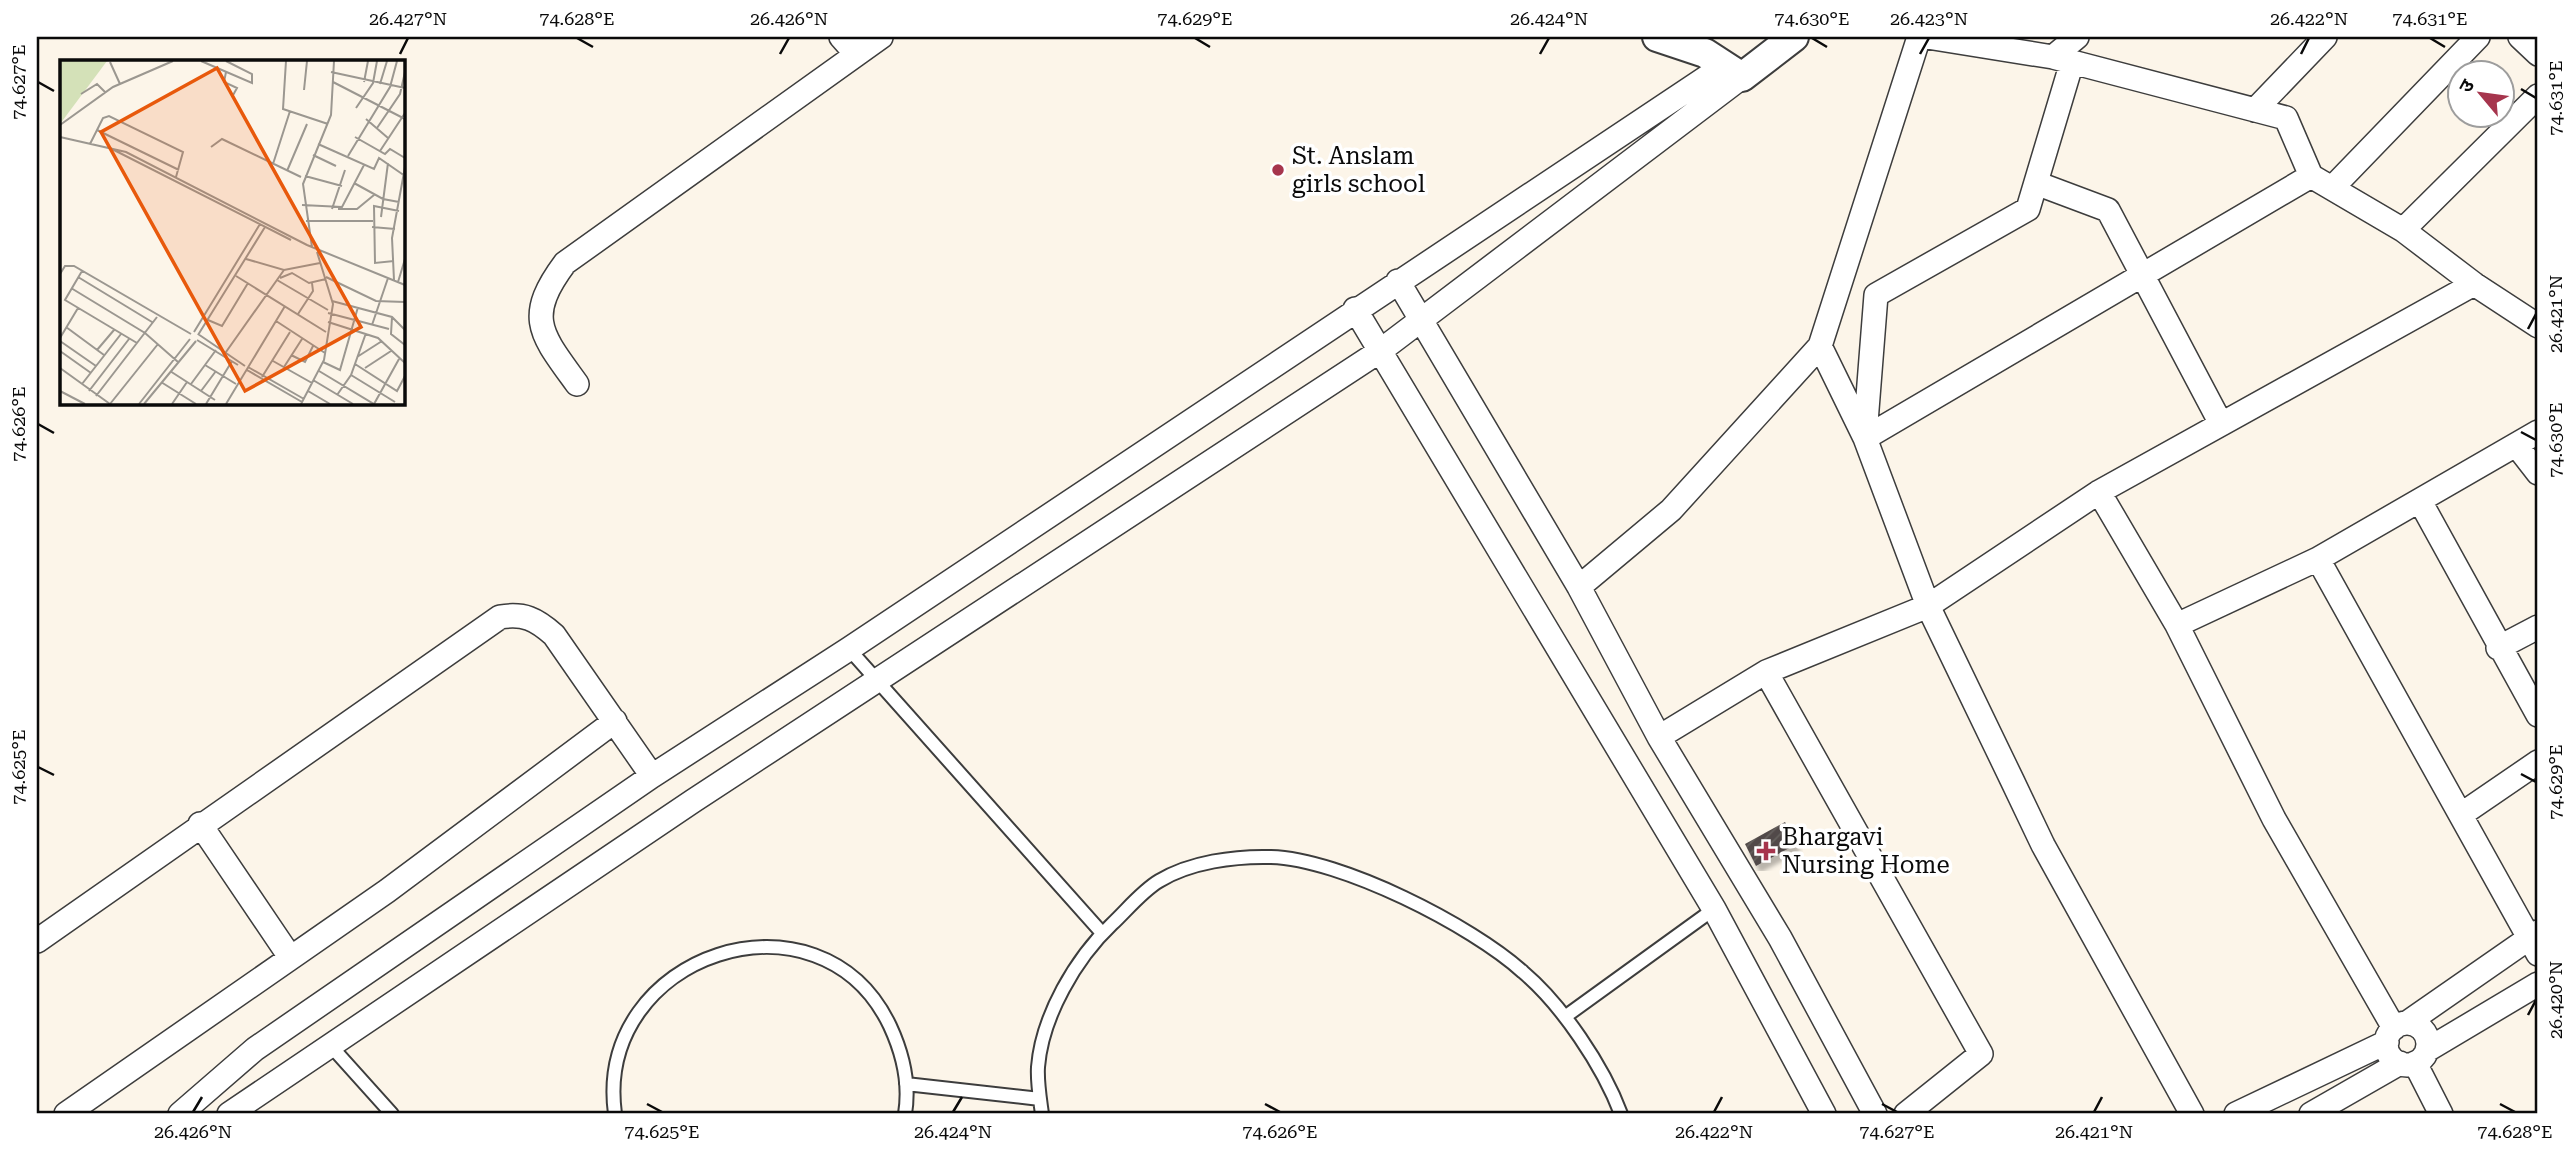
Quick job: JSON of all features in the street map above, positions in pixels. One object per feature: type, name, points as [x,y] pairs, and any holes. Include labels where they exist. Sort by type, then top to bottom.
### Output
[{"type":"street","points":[[577,384],[549,345],[541,325],[544,296],[565,263],[848,45],[881,37]]},
{"type":"street","points":[[1657,37],[1705,53],[1734,71]]},
{"type":"street","points":[[1579,587],[1671,510],[1821,346],[1919,37]]},
{"type":"street","points":[[1927,37],[2062,59],[2286,118],[2311,176],[2334,186],[2403,230],[2474,284],[2538,326]]},
{"type":"street","points":[[1865,438],[1875,295],[2028,209],[2062,59],[2077,37]]},
{"type":"street","points":[[2334,186],[2478,37]]},
{"type":"street","points":[[2520,37],[2538,54]]},
{"type":"street","points":[[229,1114],[877,681],[1380,352],[1773,39]]},
{"type":"street","points":[[2255,110],[2310,42]]},
{"type":"street","points":[[180,1114],[255,1049],[652,776],[849,649],[1355,309],[1734,71]]},
{"type":"street","points":[[2403,230],[2538,96]]},
{"type":"street","points":[[1865,438],[2311,176]]},
{"type":"street","points":[[2036,183],[2108,210],[2220,422]]},
{"type":"street","points":[[1398,281],[1419,321],[1579,587],[1660,737],[1780,938],[1875,1114]]},
{"type":"street","points":[[1660,737],[1766,672],[1928,606],[2099,492],[2220,422],[2474,284]]},
{"type":"street","points":[[1355,309],[1714,909],[1824,1114]]},
{"type":"street","points":[[1821,346],[1865,438],[1928,606],[2043,845],[2192,1114]]},
{"type":"street","points":[[2177,625],[2318,559],[2538,432]]},
{"type":"street","points":[[2517,446],[2538,473]]},
{"type":"street","points":[[2099,492],[2177,625],[2274,819],[2396,1031],[2392,1058],[2414,1059]]},
{"type":"street","points":[[2420,501],[2498,648],[2538,715]]},
{"type":"street","points":[[2236,1114],[2396,1031],[2535,941],[2318,559]]},
{"type":"street","points":[[37,941],[200,824],[500,617],[520,614],[540,622],[554,635],[652,776]]},
{"type":"street","points":[[2498,648],[2538,626]]},
{"type":"street","points":[[1766,672],[1981,1054],[1906,1114]]},
{"type":"street","points":[[66,1114],[387,891],[615,721]]},
{"type":"street","points":[[2462,814],[2538,762]]},
{"type":"street","points":[[200,824],[290,957]]},
{"type":"street","points":[[2311,1114],[2414,1059],[2538,985]]},
{"type":"street","points":[[2396,1031],[2415,1024],[2426,1035],[2414,1059],[2419,1076],[2441,1114]]},
{"type":"lane","points":[[849,649],[1102,933]]},
{"type":"lane","points":[[1042,1114],[1038,1066],[1049,1024],[1071,971],[1102,933],[1158,881],[1212,861],[1272,857],[1319,865],[1420,905],[1479,937],[1524,972],[1566,1016],[1621,1114]]},
{"type":"lane","points":[[1566,1016],[1714,909]]},
{"type":"lane","points":[[615,1114],[614,1082],[618,1060],[624,1039],[646,1001],[679,972],[708,957],[740,948],[762,947],[805,954],[844,973],[876,1003],[888,1021],[900,1051],[906,1084],[905,1114]]},
{"type":"lane","points":[[330,1045],[392,1114]]},
{"type":"lane","points":[[906,1084],[1041,1099]]},
{"type":"building","points":[[1785,822],[1797,844],[1756,866],[1745,844]]},
{"type":"place","name":"St. Anslam girls school","points":[[1278,170]]},
{"type":"place","name":"Bhargavi Nursing Home","points":[[1766,851]]}]
